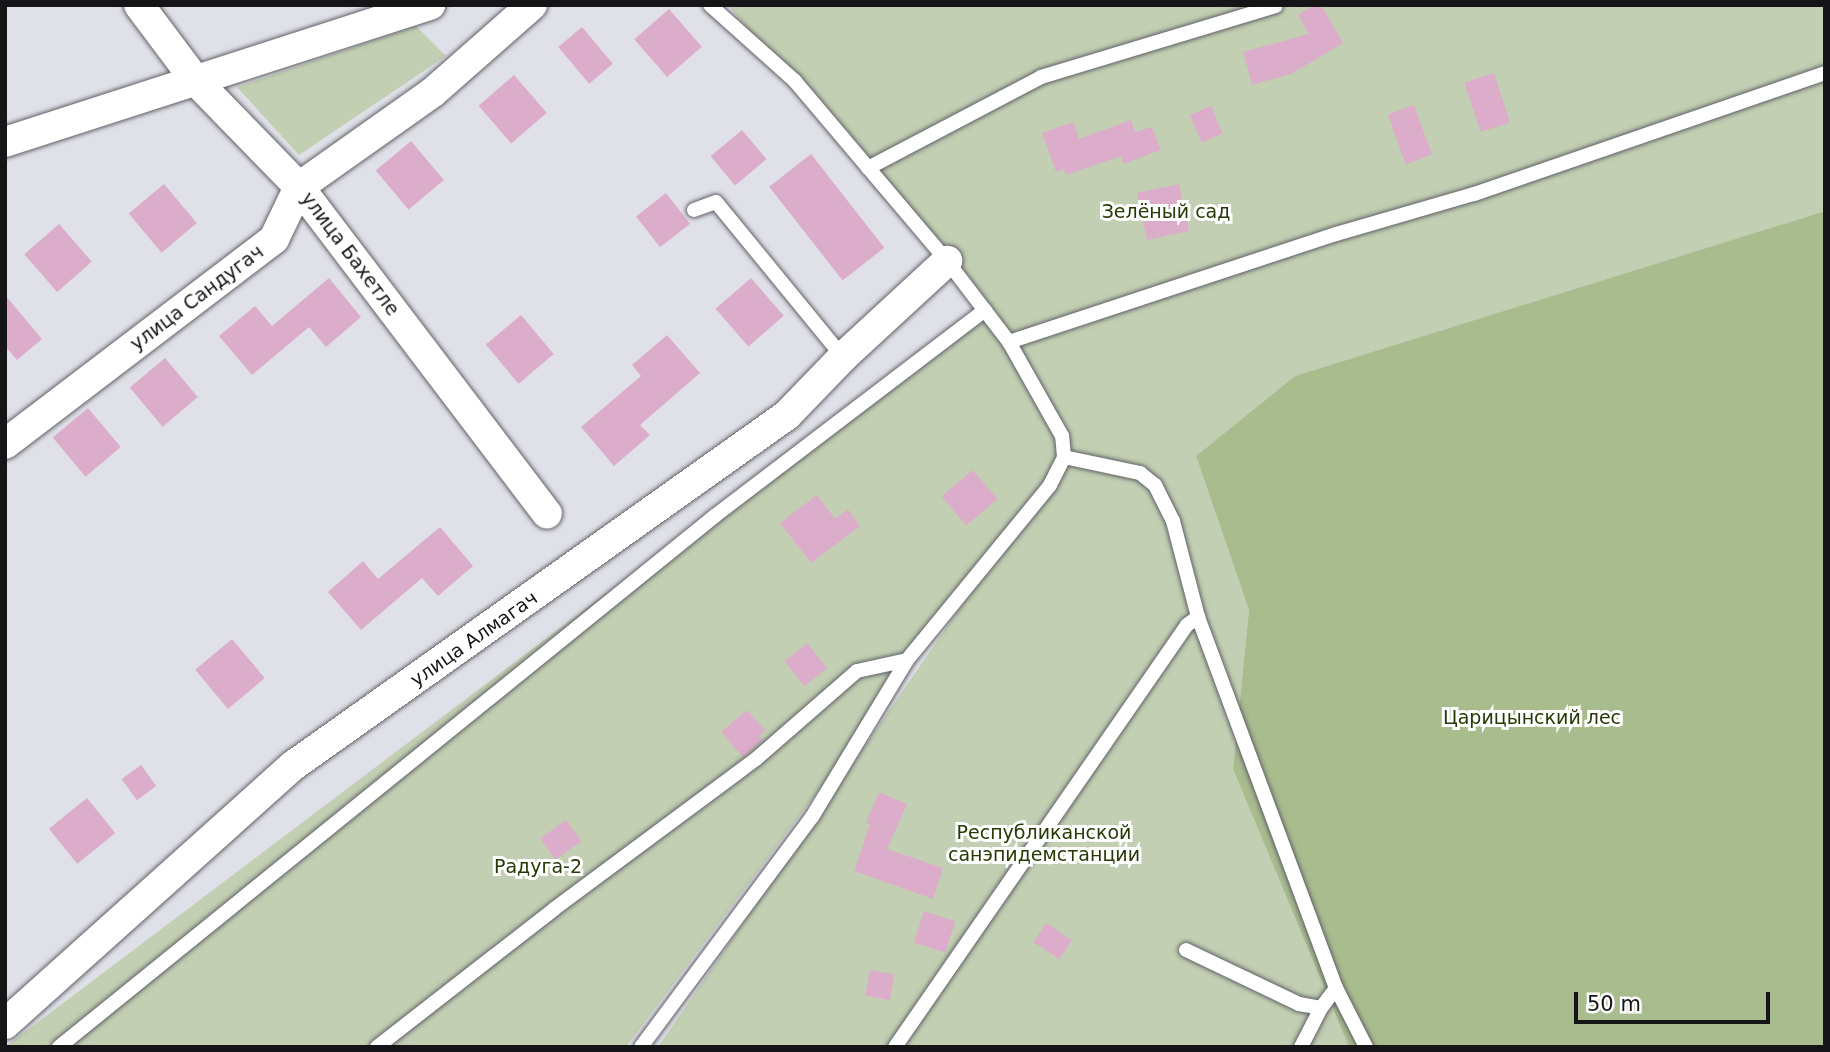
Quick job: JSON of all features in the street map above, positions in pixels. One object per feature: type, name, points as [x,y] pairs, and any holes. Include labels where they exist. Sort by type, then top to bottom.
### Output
[{"type":"street","name":"улица Бахетле","points":[[139,5],[196,81],[299,187],[547,514]]},
{"type":"street","points":[[5,142],[430,5]]},
{"type":"street","name":"улица Сандугач","points":[[5,444],[274,239],[299,187],[433,92],[532,5]]},
{"type":"street","name":"улица Алмагач","points":[[5,1024],[294,765],[787,415],[843,357],[947,261]]},
{"type":"lane","points":[[642,1047],[811,817],[907,660],[1050,485],[1064,457],[1062,436],[1009,342],[947,261],[795,81],[710,5]]},
{"type":"lane","points":[[868,167],[1041,77],[1276,6]]},
{"type":"lane","points":[[1009,342],[1336,234],[1474,194],[1825,73]]},
{"type":"lane","points":[[694,210],[716,202],[843,357]]},
{"type":"lane","points":[[59,1047],[705,524],[985,310]]},
{"type":"lane","points":[[1064,457],[1140,473],[1155,485],[1173,521],[1199,617],[1336,988],[1366,1047]]},
{"type":"lane","points":[[895,1047],[1187,625],[1199,617]]},
{"type":"lane","points":[[377,1047],[555,909],[756,759],[857,671],[907,660]]},
{"type":"lane","points":[[1186,950],[1299,1004],[1321,1008]]},
{"type":"lane","points":[[1301,1047],[1321,1008],[1336,988]]},
{"type":"green space","points":[[728,5],[1825,5],[1825,211],[1295,376],[1196,456],[1249,610],[1233,769],[1349,1047],[658,1047],[1010,535],[626,1047],[5,1047],[981,310]]},
{"type":"green space","points":[[416,26],[446,56],[299,155],[237,87]]},
{"type":"green space","name":"Царицынский лес","points":[[1825,211],[1825,1047],[1349,1047],[1233,769],[1249,610],[1196,456],[1295,376]]},
{"type":"building","points":[[1314,5],[1321,5],[1343,43],[1291,74],[1252,85],[1243,52],[1309,34],[1298,15]]},
{"type":"building","points":[[669,9],[702,47],[667,77],[634,39]]},
{"type":"building","points":[[582,27],[613,64],[589,84],[558,47]]},
{"type":"building","points":[[1494,73],[1510,122],[1481,132],[1465,83]]},
{"type":"building","points":[[514,75],[547,113],[511,144],[479,106]]},
{"type":"building","points":[[1414,105],[1432,155],[1406,164],[1388,115]]},
{"type":"building","points":[[1211,106],[1223,134],[1202,143],[1190,115]]},
{"type":"building","points":[[1131,120],[1135,132],[1152,127],[1161,150],[1123,164],[1121,156],[1066,175],[1064,169],[1056,172],[1042,133],[1073,122],[1079,139]]},
{"type":"building","points":[[742,130],[766,159],[735,185],[711,156]]},
{"type":"building","points":[[411,141],[444,180],[409,210],[376,171]]},
{"type":"building","points":[[811,154],[884,248],[842,280],[769,187]]},
{"type":"building","points":[[164,184],[197,223],[162,253],[129,214]]},
{"type":"building","points":[[1179,184],[1189,231],[1147,240],[1137,193]]},
{"type":"building","points":[[666,193],[690,224],[660,247],[636,216]]},
{"type":"building","points":[[59,224],[92,262],[57,292],[24,254]]},
{"type":"building","points":[[329,278],[361,317],[326,347],[309,327],[252,375],[219,336],[255,306],[272,326]]},
{"type":"building","points":[[751,278],[784,316],[748,347],[716,309]]},
{"type":"building","points":[[5,295],[42,339],[17,360],[5,346]]},
{"type":"building","points":[[521,315],[554,354],[519,384],[486,345]]},
{"type":"building","points":[[667,335],[700,373],[640,425],[650,435],[614,466],[581,427],[641,376],[632,365]]},
{"type":"building","points":[[165,358],[198,397],[163,427],[130,388]]},
{"type":"building","points":[[88,408],[121,447],[86,477],[53,438]]},
{"type":"building","points":[[973,470],[997,499],[966,525],[942,496]]},
{"type":"building","points":[[817,495],[835,519],[848,509],[860,526],[811,563],[780,523]]},
{"type":"building","points":[[440,527],[473,566],[438,596],[422,578],[361,630],[328,592],[363,561],[378,579]]},
{"type":"building","points":[[232,639],[265,678],[228,709],[195,670]]},
{"type":"building","points":[[807,643],[827,668],[805,686],[784,661]]},
{"type":"building","points":[[747,710],[766,731],[759,736],[763,740],[743,757],[721,732]]},
{"type":"building","points":[[141,765],[156,786],[137,800],[122,779]]},
{"type":"building","points":[[879,792],[907,804],[887,849],[943,868],[933,899],[854,871],[870,824],[866,823]]},
{"type":"building","points":[[87,798],[115,833],[77,864],[49,829]]},
{"type":"building","points":[[566,820],[581,841],[555,860],[540,839]]},
{"type":"building","points":[[924,911],[955,921],[945,953],[914,942]]},
{"type":"building","points":[[1046,923],[1072,940],[1059,959],[1033,942]]},
{"type":"building","points":[[870,970],[895,975],[890,1000],[865,996]]},
{"type":"park label","name":"Зелёный сад","points":[[1166,212]]},
{"type":"park label","name":"Республиканской санэпидемстанции","points":[[1044,844]]},
{"type":"park label","name":"Радуга-2","points":[[538,867]]}]
